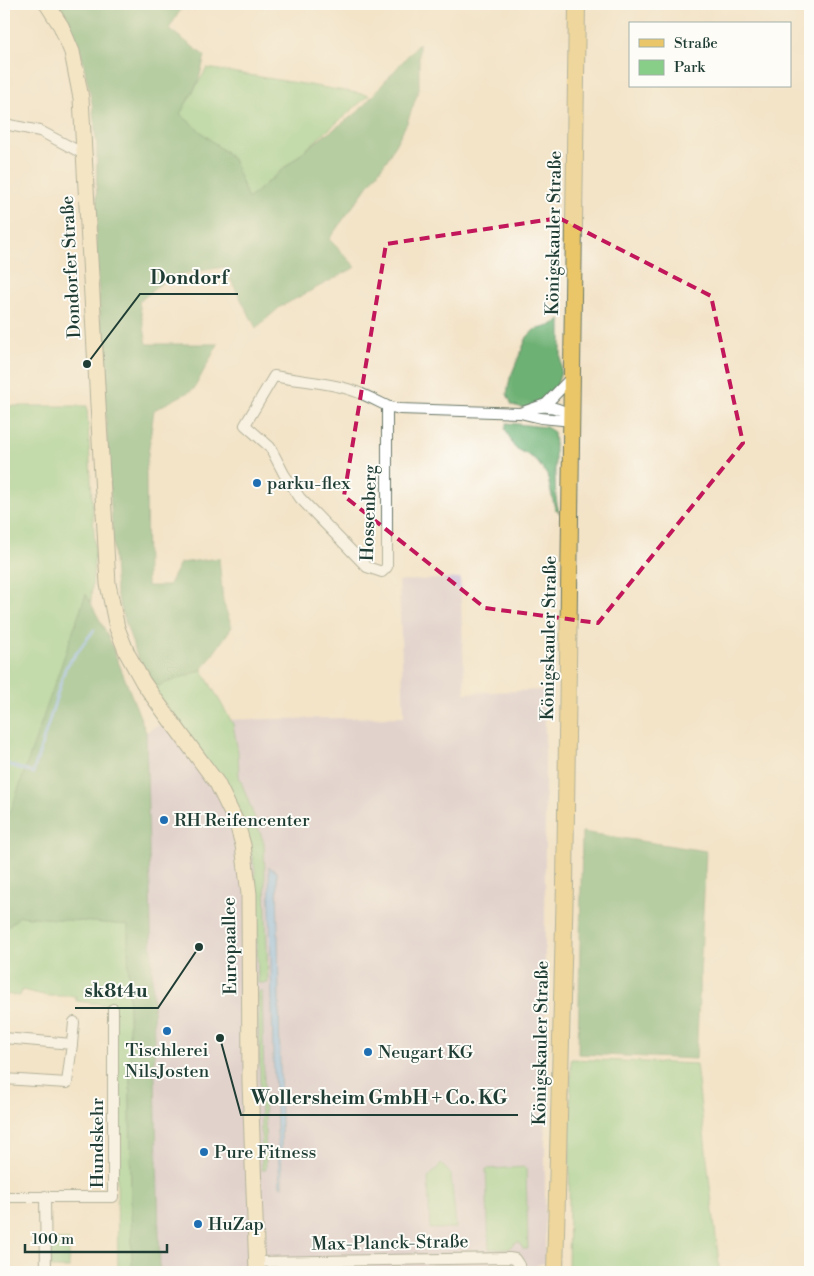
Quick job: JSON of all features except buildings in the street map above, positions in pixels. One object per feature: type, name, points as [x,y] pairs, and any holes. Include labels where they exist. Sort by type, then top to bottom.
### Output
[{"type":"main road","name":"Dondorfer Straße","points":[[47,4],[61,26],[72,52],[81,98],[108,584],[117,628],[128,653]]},
{"type":"main road","name":"Königskauler Straße","points":[[556,1272],[565,894],[577,4]]},
{"type":"main road","name":"Europaallee","points":[[128,653],[160,706],[217,783],[237,824],[243,845],[249,894],[250,1082],[257,1267]]},
{"type":"street","points":[[4,124],[40,131],[84,154]]},
{"type":"street","name":"Hossenberg","points":[[387,406],[387,567],[382,572],[367,567],[300,498],[284,474],[270,447],[245,425],[274,376],[323,383],[348,389],[387,406],[400,409],[520,413],[541,418],[572,421]]},
{"type":"street","name":"Hossenberg","points":[[520,413],[540,407],[553,398],[573,376]]},
{"type":"street","name":"Hossenberg","points":[[540,407],[559,409],[568,415],[572,421]]},
{"type":"street","name":"Hundskehr","points":[[4,1197],[113,1197],[113,1009]]},
{"type":"street","points":[[4,1079],[67,1083],[74,1022]]},
{"type":"street","points":[[4,1038],[72,1044]]},
{"type":"street","points":[[45,1196],[46,1272]]},
{"type":"street","name":"Max-Planck-Straße","points":[[257,1267],[509,1258],[515,1259],[519,1268]]},
{"type":"highlighted area","points":[[559,218],[711,296],[743,443],[598,623],[485,608],[344,496],[386,244]]},
{"type":"shaded area","points":[[460,578],[465,693],[545,690],[545,1263],[537,1265],[535,1272],[160,1272],[146,732],[156,726],[204,720],[404,717],[399,581]],"holes":[[[526,1167],[520,1242],[515,1243],[509,1249],[489,1249]]]},
{"type":"green space","points":[[57,4],[184,4],[169,29],[205,56],[198,82],[180,114],[233,159],[248,199],[313,144],[358,112],[419,43],[419,89],[407,123],[387,160],[329,239],[356,267],[280,307],[256,328],[224,267],[170,276],[139,302],[147,344],[218,344],[194,389],[154,410],[146,470],[147,586],[168,586],[180,563],[219,558],[223,602],[232,627],[202,670],[152,688],[135,651],[116,593],[96,249],[97,147],[92,102],[79,44]]},
{"type":"green space","points":[[207,68],[369,95],[248,199],[233,159],[180,114]]},
{"type":"green space","points":[[561,320],[561,372],[556,388],[547,402],[524,408],[512,405],[507,394],[510,378],[527,337],[534,330],[550,326]]},
{"type":"green space","points":[[4,406],[87,406],[95,552],[85,670],[4,879]]},
{"type":"green space","points":[[507,423],[546,427],[554,432],[556,493],[559,513],[555,509],[547,474],[535,459],[514,447],[505,428]]},
{"type":"green space","points":[[86,594],[108,636],[146,732],[160,1272],[132,1272],[128,925],[20,916],[4,930],[4,818],[11,810]]},
{"type":"green space","points":[[202,670],[233,724],[238,752],[239,776],[264,843],[268,983],[258,983],[255,870],[246,829],[239,811],[225,784],[152,688]]},
{"type":"green space","points":[[582,832],[706,851],[696,1059],[578,1054]]},
{"type":"green space","points":[[20,916],[128,925],[132,1272],[118,1272],[115,1010],[109,1009],[109,1005],[76,1001],[76,996],[48,996],[22,990],[20,996],[4,994],[4,930]]},
{"type":"green space","points":[[262,991],[266,1170],[262,1170],[258,992]]},
{"type":"green space","points":[[571,1059],[696,1064],[720,1272],[568,1272]]},
{"type":"green space","points":[[441,1164],[451,1174],[456,1228],[430,1229],[428,1178]]},
{"type":"green space","points":[[526,1167],[528,1249],[523,1249],[519,1242],[509,1249],[489,1249],[486,1169]]},
{"type":"green space","points":[[51,1240],[69,1240],[69,1268],[51,1268]]},
{"type":"water","points":[[269,867],[277,872],[282,1187],[280,1186],[273,1055]]},
{"type":"waterway","points":[[66,667],[94,630]]},
{"type":"waterway","points":[[30,772],[33,773],[65,669]]},
{"type":"waterway","points":[[4,763],[28,771]]},
{"type":"place","name":"Dondorf","points":[[87,364]]},
{"type":"place","name":"parku-flex","points":[[257,483]]},
{"type":"place","name":"RH Reifencenter","points":[[164,820]]},
{"type":"place","name":"sk8t4u","points":[[199,947]]},
{"type":"place","name":"Tischlerei NilsJosten","points":[[167,1031]]},
{"type":"place","name":"Wollersheim GmbH + Co. KG","points":[[220,1038]]},
{"type":"place","name":"Neugart KG","points":[[368,1052]]},
{"type":"place","name":"Pure Fitness","points":[[204,1152]]},
{"type":"place","name":"HuZap","points":[[198,1224]]}]
